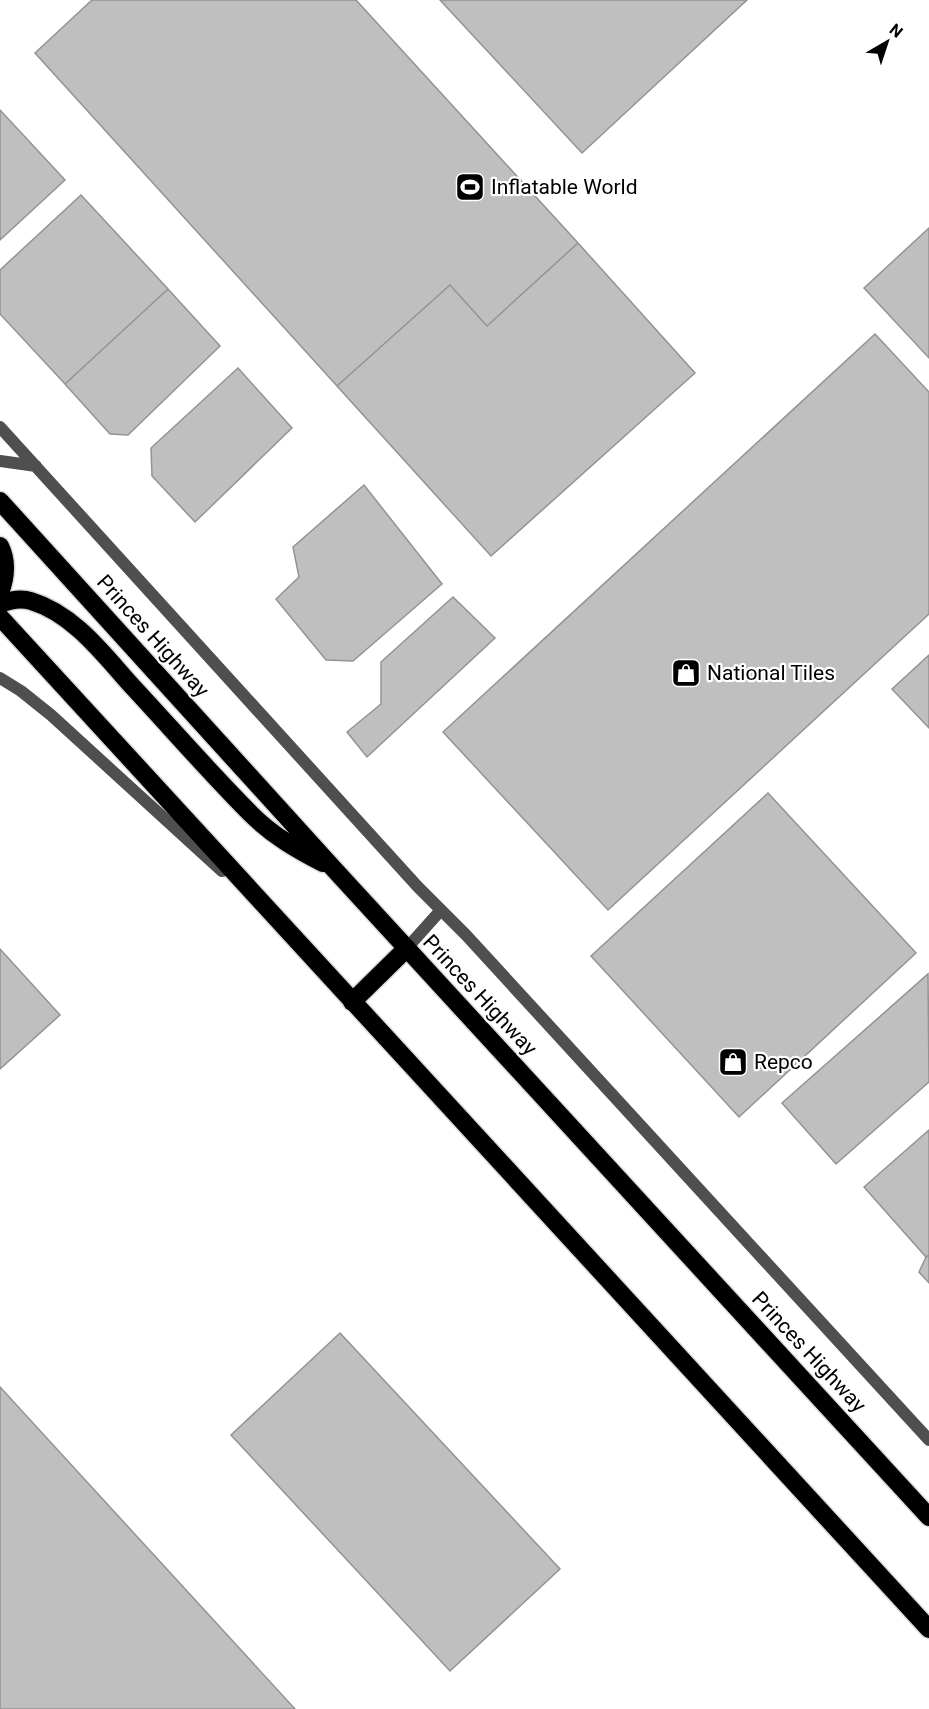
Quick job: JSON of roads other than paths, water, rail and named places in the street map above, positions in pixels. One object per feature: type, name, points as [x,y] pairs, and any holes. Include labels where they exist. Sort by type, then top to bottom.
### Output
[{"type":"highway","name":"Princes Highway","points":[[0,501],[333,868],[929,1517]]},
{"type":"highway","points":[[0,546],[6,565],[0,593]]},
{"type":"highway","points":[[0,604],[16,600],[31,602],[51,610],[68,622],[97,648],[269,831],[296,849],[333,868]]},
{"type":"highway","points":[[0,617],[929,1629]]},
{"type":"highway","points":[[352,1002],[407,948]]},
{"type":"street","name":"Princes Highway","points":[[0,427],[929,1440]]},
{"type":"street","points":[[0,461],[36,466]]},
{"type":"street","points":[[0,678],[21,691],[68,729],[283,926]]},
{"type":"street","points":[[407,948],[441,910]]},
{"type":"place","name":"Inflatable World","points":[[470,187]]},
{"type":"place","name":"National Tiles","points":[[686,673]]},
{"type":"place","name":"Repco","points":[[733,1062]]}]
